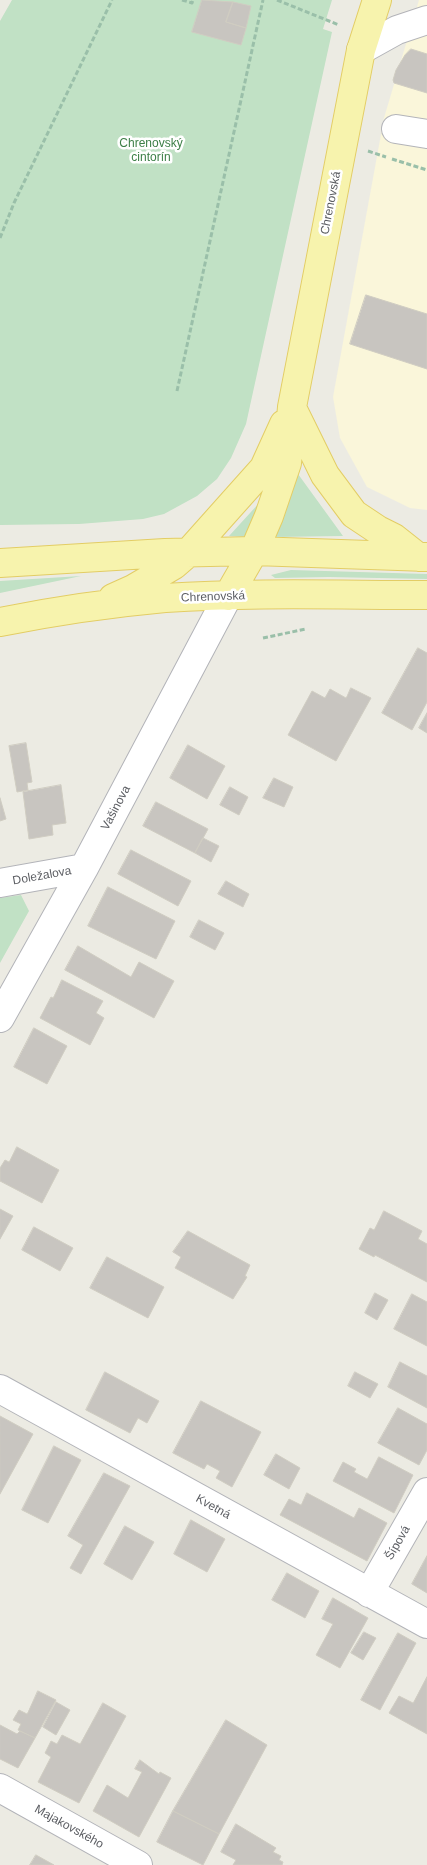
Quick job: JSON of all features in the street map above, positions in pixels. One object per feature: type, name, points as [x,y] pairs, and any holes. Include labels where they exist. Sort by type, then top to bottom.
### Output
[{"type":"main road","name":"Chrenovská","points":[[292,407],[361,50],[377,0]]},
{"type":"main road","points":[[228,596],[254,551],[269,516],[287,463],[292,407]]},
{"type":"main road","points":[[95,606],[133,589],[174,565],[189,552],[264,468],[292,407]]},
{"type":"main road","points":[[292,407],[325,475],[354,514],[423,557]]},
{"type":"main road","points":[[0,564],[189,552],[254,551],[423,557]]},
{"type":"main road","name":"Chrenovská","points":[[0,622],[95,606],[166,598],[427,595]]},
{"type":"street","points":[[361,50],[397,30],[427,20]]},
{"type":"street","points":[[396,129],[427,134]]},
{"type":"street","name":"Vašinova","points":[[0,1018],[84,868],[228,596]]},
{"type":"street","name":"Doležalova","points":[[0,883],[84,868]]},
{"type":"street","name":"Kvetná","points":[[0,1389],[427,1624]]},
{"type":"street","name":"Šípová","points":[[369,1593],[427,1492]]},
{"type":"street","name":"Majakovského","points":[[0,1788],[138,1865]]},
{"type":"path","points":[[0,238],[14,203],[112,0]]},
{"type":"path","points":[[182,0],[192,3],[193,0]]},
{"type":"path","points":[[177,391],[263,0]]},
{"type":"path","points":[[277,0],[340,26]]},
{"type":"path","points":[[367,151],[427,170]]},
{"type":"path","points":[[263,638],[306,629]]},
{"type":"shaded area","points":[[419,0],[427,0],[427,510],[410,508],[367,487],[340,438],[333,397],[384,118]]},
{"type":"green space","name":"Chrenovský cintorín","points":[[12,0],[332,0],[323,29],[332,32],[246,424],[231,458],[217,479],[197,496],[164,514],[143,519],[79,524],[0,525],[0,21]]},
{"type":"green space","points":[[298,474],[343,536],[273,537]]},
{"type":"green space","points":[[261,501],[251,537],[229,536]]},
{"type":"green space","points":[[291,570],[427,574],[427,579],[275,578],[271,575]]},
{"type":"green space","points":[[81,576],[0,593],[0,581]]},
{"type":"green space","points":[[21,895],[29,911],[0,963],[0,898]]},
{"type":"building","points":[[202,0],[233,2],[226,22],[246,28],[241,45],[192,32]]},
{"type":"building","points":[[233,2],[251,6],[246,28],[226,22]]},
{"type":"building","points":[[411,49],[427,54],[427,93],[394,83],[396,70]]},
{"type":"building","points":[[366,295],[427,314],[427,369],[350,344]]},
{"type":"building","points":[[418,648],[427,653],[427,702],[412,730],[382,713]]},
{"type":"building","points":[[351,688],[371,698],[336,761],[288,735],[312,691],[325,698],[330,689],[346,698]]},
{"type":"building","points":[[427,713],[427,733],[419,728]]},
{"type":"building","points":[[26,743],[32,782],[27,783],[28,790],[17,792],[9,746]]},
{"type":"building","points":[[188,745],[225,766],[207,799],[170,778]]},
{"type":"building","points":[[274,778],[293,787],[284,807],[263,798]]},
{"type":"building","points":[[61,785],[66,823],[52,825],[53,835],[29,839],[23,792]]},
{"type":"building","points":[[230,787],[248,797],[239,815],[220,805]]},
{"type":"building","points":[[0,798],[6,819],[0,821]]},
{"type":"building","points":[[156,802],[208,829],[195,853],[143,826]]},
{"type":"building","points":[[203,838],[219,846],[211,862],[195,853]]},
{"type":"building","points":[[131,850],[191,881],[178,906],[118,874]]},
{"type":"building","points":[[226,881],[249,894],[243,907],[218,894]]},
{"type":"building","points":[[108,887],[175,921],[156,959],[88,926]]},
{"type":"building","points":[[199,920],[224,933],[215,950],[190,937]]},
{"type":"building","points":[[78,946],[131,977],[139,962],[174,981],[154,1018],[65,970]]},
{"type":"building","points":[[62,980],[103,1001],[96,1013],[104,1018],[90,1045],[40,1018]]},
{"type":"building","points":[[34,1028],[67,1046],[47,1084],[14,1067]]},
{"type":"building","points":[[17,1147],[59,1170],[42,1203],[0,1181],[0,1168],[5,1160],[9,1162]]},
{"type":"building","points":[[0,1209],[13,1216],[0,1239]]},
{"type":"building","points":[[384,1211],[422,1231],[418,1239],[427,1244],[427,1282],[375,1255],[374,1257],[359,1249],[370,1228],[374,1230]]},
{"type":"building","points":[[34,1227],[73,1248],[60,1271],[22,1250]]},
{"type":"building","points":[[188,1231],[250,1265],[245,1276],[247,1277],[233,1299],[175,1268],[181,1257],[173,1252]]},
{"type":"building","points":[[107,1257],[164,1287],[148,1318],[90,1288]]},
{"type":"building","points":[[375,1293],[388,1300],[377,1320],[365,1313]]},
{"type":"building","points":[[412,1294],[427,1302],[427,1346],[394,1329]]},
{"type":"building","points":[[400,1362],[427,1376],[427,1408],[388,1387]]},
{"type":"building","points":[[105,1372],[159,1401],[147,1423],[138,1418],[130,1433],[86,1410]]},
{"type":"building","points":[[355,1372],[378,1384],[370,1398],[348,1386]]},
{"type":"building","points":[[201,1401],[261,1432],[232,1487],[216,1478],[220,1471],[207,1464],[204,1469],[173,1453]]},
{"type":"building","points":[[398,1408],[427,1424],[427,1450],[419,1465],[378,1443]]},
{"type":"building","points":[[0,1416],[33,1434],[0,1494]]},
{"type":"building","points":[[54,1446],[81,1460],[48,1523],[22,1510]]},
{"type":"building","points":[[276,1454],[300,1468],[289,1489],[264,1475]]},
{"type":"building","points":[[379,1457],[413,1475],[394,1513],[333,1481],[343,1462],[356,1469],[354,1472],[367,1479]]},
{"type":"building","points":[[104,1473],[130,1486],[81,1574],[70,1568],[83,1545],[68,1536]]},
{"type":"building","points":[[307,1493],[354,1518],[359,1508],[387,1523],[367,1561],[280,1515],[289,1499],[301,1505]]},
{"type":"building","points":[[191,1520],[225,1539],[207,1572],[174,1554]]},
{"type":"building","points":[[125,1526],[154,1542],[132,1580],[104,1564]]},
{"type":"building","points":[[427,1556],[427,1593],[412,1584]]},
{"type":"building","points":[[287,1573],[319,1591],[305,1618],[272,1600]]},
{"type":"building","points":[[333,1598],[368,1618],[340,1668],[316,1655],[333,1624],[322,1619]]},
{"type":"building","points":[[364,1632],[376,1638],[363,1660],[351,1653]]},
{"type":"building","points":[[398,1633],[416,1643],[380,1710],[361,1700]]},
{"type":"building","points":[[427,1677],[427,1734],[389,1713],[399,1696],[413,1703]]},
{"type":"building","points":[[38,1691],[56,1700],[35,1738],[18,1730],[21,1724],[13,1720],[19,1710],[27,1714]]},
{"type":"building","points":[[56,1702],[70,1710],[56,1735],[43,1727]]},
{"type":"building","points":[[103,1703],[126,1716],[79,1803],[38,1782],[51,1757],[45,1753],[51,1741],[57,1744],[62,1735],[80,1744]]},
{"type":"building","points":[[226,1720],[267,1745],[219,1834],[173,1811]]},
{"type":"building","points":[[0,1725],[17,1734],[20,1731],[35,1738],[18,1768],[0,1759]]},
{"type":"building","points":[[140,1760],[159,1774],[160,1772],[171,1778],[139,1837],[93,1811],[107,1785],[128,1798],[142,1772],[135,1769]]},
{"type":"building","points":[[173,1811],[219,1834],[203,1865],[157,1842]]},
{"type":"building","points":[[236,1824],[276,1848],[273,1852],[281,1856],[279,1860],[283,1862],[282,1865],[233,1865],[236,1860],[221,1852]]},
{"type":"building","points":[[36,1855],[54,1865],[30,1865]]}]
